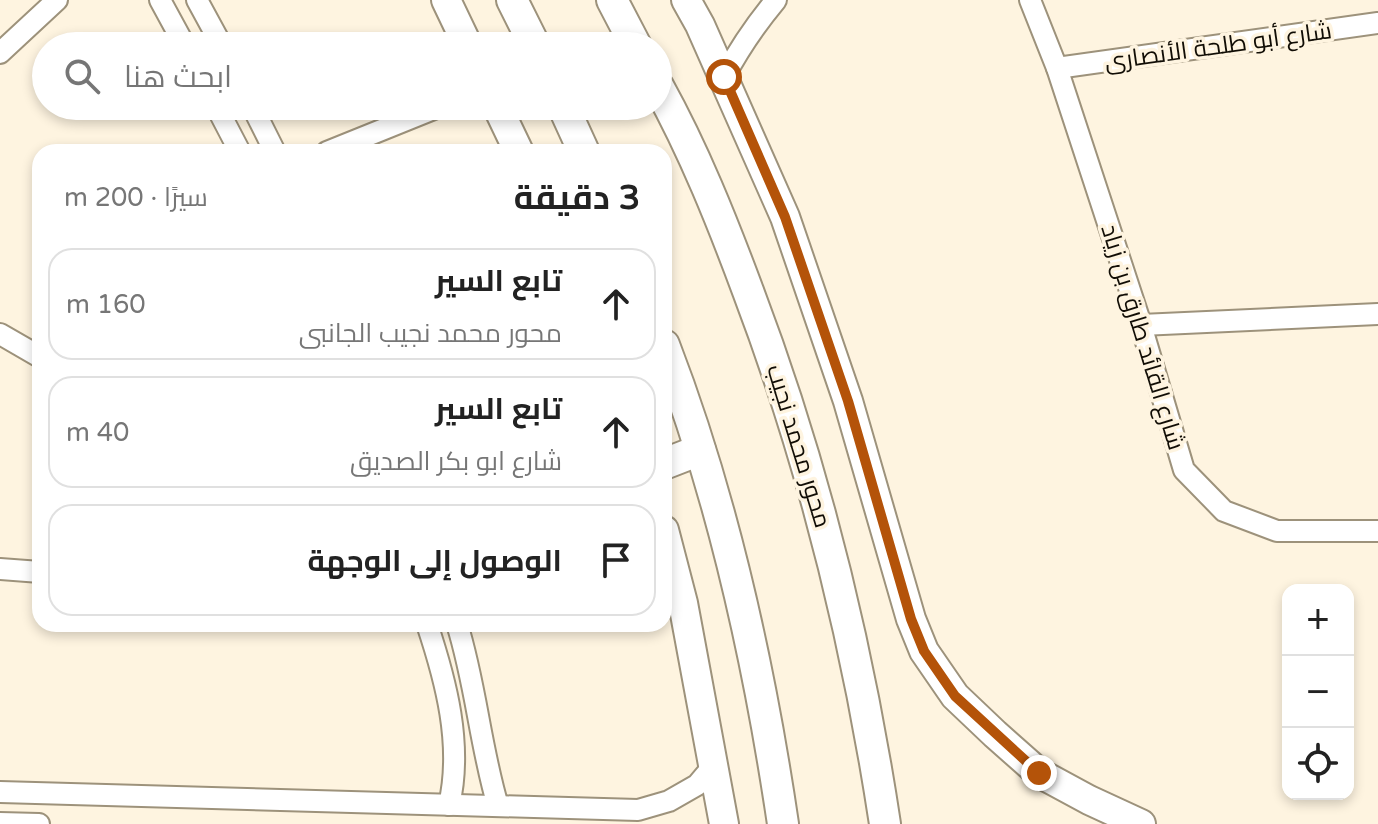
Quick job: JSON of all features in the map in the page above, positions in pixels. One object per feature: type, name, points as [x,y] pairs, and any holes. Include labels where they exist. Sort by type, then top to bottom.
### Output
[{"type":"main road","points":[[512,0],[528,32]]},
{"type":"main road","points":[[612,0],[629,32]]},
{"type":"main road","name":"محور محمد نجيب","points":[[672,111],[726,232],[767,341],[802,448],[848,625],[885,824]]},
{"type":"main road","points":[[569,120],[580,144]]},
{"type":"main road","points":[[672,368],[700,450],[736,576],[757,672],[783,824]]},
{"type":"main road","points":[[672,461],[700,450]]},
{"type":"street","points":[[0,53],[57,0]]},
{"type":"street","points":[[160,0],[177,32]]},
{"type":"street","points":[[197,0],[214,32]]},
{"type":"street","points":[[446,0],[461,32]]},
{"type":"street","points":[[686,0],[724,77],[790,231],[848,401],[911,619],[924,651],[955,696],[1039,773],[1141,824]]},
{"type":"street","points":[[724,77],[741,46],[776,0]]},
{"type":"street","name":"شارع القائد طارق بن زياد","points":[[1030,0],[1057,68],[1141,325],[1184,470],[1224,511],[1277,531],[1378,531]]},
{"type":"street","name":"شارع أبو طلحة الأنصارى","points":[[1057,68],[1378,23]]},
{"type":"street","points":[[223,120],[236,144]]},
{"type":"street","points":[[259,120],[271,144]]},
{"type":"street","points":[[347,144],[406,120]]},
{"type":"street","points":[[504,120],[515,144]]},
{"type":"street","points":[[1141,325],[1378,314]]},
{"type":"street","points":[[0,334],[32,353]]},
{"type":"street","points":[[672,561],[683,603],[724,824]]},
{"type":"street","points":[[0,569],[32,571]]},
{"type":"street","points":[[430,632],[450,710],[454,786],[449,805]]},
{"type":"street","points":[[460,632],[498,806]]},
{"type":"street","points":[[0,792],[638,810],[669,801],[697,785],[713,766]]},
{"type":"street","points":[[0,823],[39,824]]},
{"type":"route","points":[[724,77],[785,217],[848,401],[911,619],[924,651],[955,696],[1039,773]]}]
